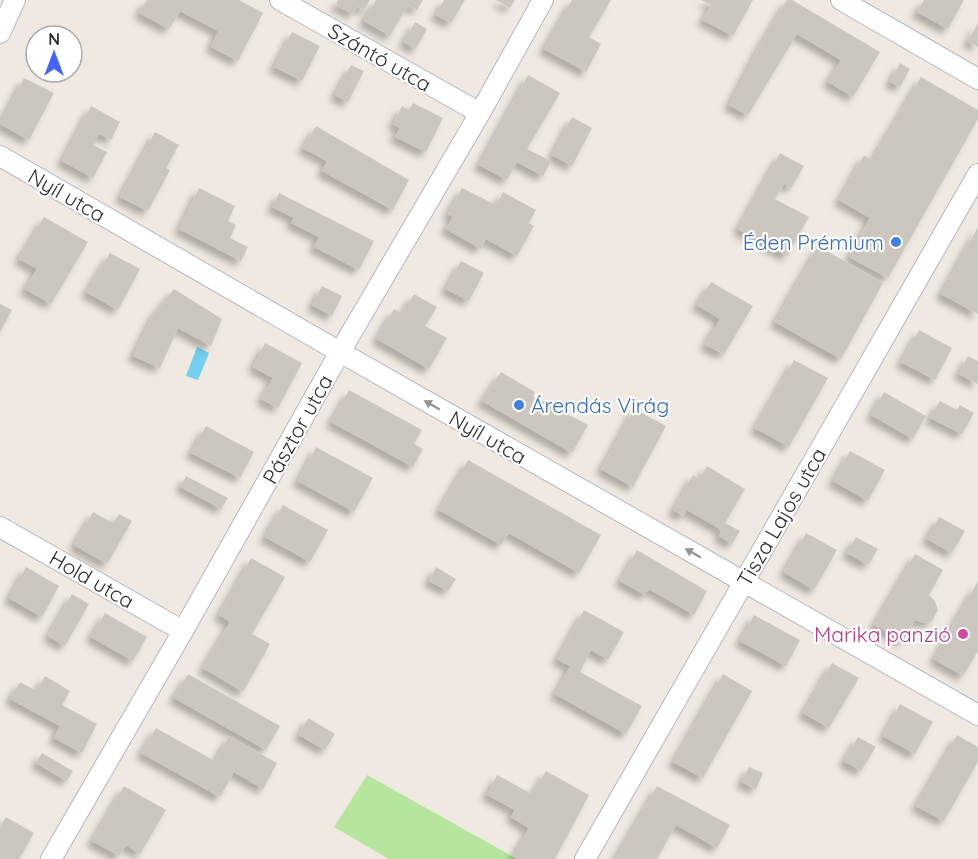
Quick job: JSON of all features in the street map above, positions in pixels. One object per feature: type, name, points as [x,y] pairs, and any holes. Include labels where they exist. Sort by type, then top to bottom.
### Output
[{"type":"street","points":[[0,33],[15,0]]},
{"type":"street","name":"Szántó utca","points":[[280,0],[480,113]]},
{"type":"street","name":"Pásztor utca","points":[[51,859],[543,0]]},
{"type":"street","points":[[841,0],[978,79]]},
{"type":"street","name":"Nyíl utca","points":[[0,156],[978,715]]},
{"type":"street","name":"Tisza Lajos utca","points":[[585,859],[978,174]]},
{"type":"street","name":"Hold utca","points":[[0,527],[183,631]]},
{"type":"green space","points":[[367,775],[517,859],[389,859],[334,827]]},
{"type":"water","points":[[197,347],[209,353],[198,380],[186,376]]},
{"type":"building","points":[[147,0],[239,0],[263,13],[238,61],[211,47],[218,31],[180,11],[169,29],[139,13]]},
{"type":"building","points":[[338,0],[370,0],[364,10],[357,6],[353,14],[336,5]]},
{"type":"building","points":[[376,0],[423,0],[417,10],[408,5],[390,36],[364,21]]},
{"type":"building","points":[[444,0],[465,0],[451,23],[436,15]]},
{"type":"building","points":[[496,0],[515,0],[510,8]]},
{"type":"building","points":[[572,0],[611,0],[589,37],[601,44],[586,72],[544,49]]},
{"type":"building","points":[[701,0],[753,0],[733,36],[703,20],[711,5]]},
{"type":"building","points":[[787,0],[792,0],[880,52],[853,97],[828,82],[841,60],[797,34],[748,115],[729,105],[760,45]]},
{"type":"building","points":[[924,0],[964,0],[948,29],[917,12]]},
{"type":"building","points":[[415,22],[427,29],[416,49],[404,42]]},
{"type":"building","points":[[978,23],[978,47],[968,41]]},
{"type":"building","points":[[292,32],[320,46],[302,81],[274,67]]},
{"type":"building","points":[[900,63],[910,69],[900,87],[890,82]]},
{"type":"building","points":[[351,65],[364,71],[348,102],[335,95]]},
{"type":"building","points":[[528,75],[560,93],[527,149],[551,161],[543,176],[517,162],[507,180],[479,165]]},
{"type":"building","points":[[921,77],[978,110],[978,119],[888,278],[849,257],[870,218],[839,200],[864,155],[872,160]]},
{"type":"building","points":[[24,78],[24,84],[36,84],[54,93],[29,140],[0,124]]},
{"type":"building","points":[[413,103],[443,118],[426,152],[395,137],[400,128],[393,124],[402,106],[409,110]]},
{"type":"building","points":[[91,106],[120,122],[111,140],[99,134],[93,145],[107,152],[93,178],[62,161]]},
{"type":"building","points":[[572,117],[592,128],[572,166],[552,155]]},
{"type":"building","points":[[316,126],[409,180],[393,210],[322,171],[327,161],[303,148]]},
{"type":"building","points":[[155,132],[179,145],[166,168],[170,170],[148,211],[120,197]]},
{"type":"building","points":[[780,153],[804,166],[791,188],[784,184],[775,199],[809,217],[787,256],[738,229]]},
{"type":"building","points":[[199,188],[235,206],[228,221],[236,225],[230,238],[248,247],[241,261],[179,229]]},
{"type":"building","points":[[462,188],[496,205],[503,192],[536,210],[529,223],[534,226],[517,256],[486,239],[481,249],[446,229],[453,217],[448,214]]},
{"type":"building","points":[[279,193],[374,241],[359,270],[314,247],[319,237],[291,223],[294,218],[272,207]]},
{"type":"building","points":[[44,217],[88,242],[51,304],[25,289],[37,269],[19,259]]},
{"type":"building","points":[[978,227],[978,314],[941,294]]},
{"type":"building","points":[[818,246],[883,283],[841,359],[775,322]]},
{"type":"building","points":[[110,253],[140,269],[118,310],[86,292]]},
{"type":"building","points":[[461,261],[484,273],[469,301],[446,289]]},
{"type":"building","points":[[711,282],[753,306],[724,354],[705,345],[720,319],[697,305]]},
{"type":"building","points":[[322,286],[342,296],[332,316],[312,305]]},
{"type":"building","points":[[174,289],[222,319],[211,346],[178,328],[160,368],[133,356],[153,315]]},
{"type":"building","points":[[414,294],[437,307],[425,326],[447,338],[429,369],[377,339],[394,309],[402,313]]},
{"type":"building","points":[[0,304],[12,310],[0,332]]},
{"type":"building","points":[[919,330],[952,348],[935,380],[901,362]]},
{"type":"building","points":[[265,343],[302,363],[278,408],[261,399],[273,378],[253,367]]},
{"type":"building","points":[[968,356],[978,361],[978,384],[959,374]]},
{"type":"building","points":[[794,360],[828,378],[789,447],[755,428]]},
{"type":"building","name":"Árendás Virág","points":[[501,372],[535,392],[533,396],[588,425],[572,453],[482,401]]},
{"type":"building","points":[[349,390],[422,430],[414,444],[423,449],[413,467],[331,422]]},
{"type":"building","points":[[884,392],[926,416],[913,439],[871,415]]},
{"type":"building","points":[[940,401],[957,410],[960,405],[974,413],[962,434],[930,418]]},
{"type":"building","points":[[634,409],[666,426],[633,487],[601,469]]},
{"type":"building","points":[[206,426],[254,452],[240,478],[191,453]]},
{"type":"building","points":[[316,447],[373,478],[354,512],[298,481]]},
{"type":"building","points":[[850,451],[885,470],[868,501],[833,481]]},
{"type":"building","points":[[468,460],[601,535],[579,573],[509,533],[501,545],[439,510]]},
{"type":"building","points":[[707,466],[745,489],[725,523],[740,531],[732,544],[719,536],[722,530],[687,510],[683,516],[673,510],[693,475],[699,479]]},
{"type":"building","points":[[186,476],[228,498],[221,509],[181,487]]},
{"type":"building","points":[[283,505],[328,530],[310,562],[265,537]]},
{"type":"building","points":[[93,512],[113,523],[119,514],[132,521],[107,564],[74,545]]},
{"type":"building","points":[[939,517],[965,531],[952,553],[927,539]]},
{"type":"building","points":[[806,533],[837,550],[814,590],[784,572]]},
{"type":"building","points":[[856,537],[878,549],[868,565],[847,553]]},
{"type":"building","points":[[637,550],[707,591],[694,615],[649,589],[645,595],[620,581]]},
{"type":"building","points":[[915,554],[943,570],[929,595],[935,601],[938,610],[932,621],[924,623],[915,620],[903,641],[874,625]]},
{"type":"building","points":[[251,558],[285,577],[252,634],[270,644],[243,692],[203,668],[230,622],[219,615]]},
{"type":"building","points":[[26,567],[59,586],[42,617],[9,598]]},
{"type":"building","points":[[436,567],[456,579],[448,591],[429,581]]},
{"type":"building","name":"Marika panzió","points":[[978,581],[978,651],[963,676],[934,659]]},
{"type":"building","points":[[72,594],[89,604],[65,646],[48,636]]},
{"type":"building","points":[[584,610],[624,632],[608,660],[591,650],[580,672],[642,706],[626,734],[555,694],[570,666],[557,659]]},
{"type":"building","points":[[105,613],[147,637],[133,661],[91,637]]},
{"type":"building","points":[[754,615],[800,640],[786,666],[740,641]]},
{"type":"building","points":[[832,663],[859,678],[829,728],[803,713]]},
{"type":"building","points":[[188,674],[280,726],[266,750],[174,698]]},
{"type":"building","points":[[723,674],[752,691],[703,778],[673,762]]},
{"type":"building","points":[[45,676],[70,691],[62,705],[97,724],[82,753],[54,738],[60,726],[10,699],[20,682],[37,691]]},
{"type":"building","points":[[900,704],[933,722],[915,754],[883,736]]},
{"type":"building","points":[[308,718],[335,734],[325,750],[299,735]]},
{"type":"building","points":[[156,728],[215,761],[229,736],[277,763],[263,789],[234,772],[220,797],[141,753]]},
{"type":"building","points":[[957,735],[978,747],[978,762],[944,821],[916,806]]},
{"type":"building","points":[[858,737],[876,747],[861,771],[844,761]]},
{"type":"building","points":[[42,753],[73,771],[67,781],[36,763]]},
{"type":"building","points":[[749,767],[763,773],[756,789],[741,782]]},
{"type":"building","points":[[546,771],[589,795],[555,859],[517,859],[513,857],[529,828],[511,817],[515,810],[487,795],[497,775],[532,794]]},
{"type":"building","points":[[124,786],[166,810],[140,854],[126,845],[119,856],[92,841]]},
{"type":"building","points":[[657,786],[730,825],[717,848],[676,825],[657,859],[615,859]]},
{"type":"building","points":[[6,817],[34,833],[19,859],[0,859],[0,827]]},
{"type":"place","name":"Éden Prémium","points":[[896,242]]},
{"type":"place","name":"Árendás Virág","points":[[519,405]]},
{"type":"place","name":"Marika panzió","points":[[963,634]]}]
